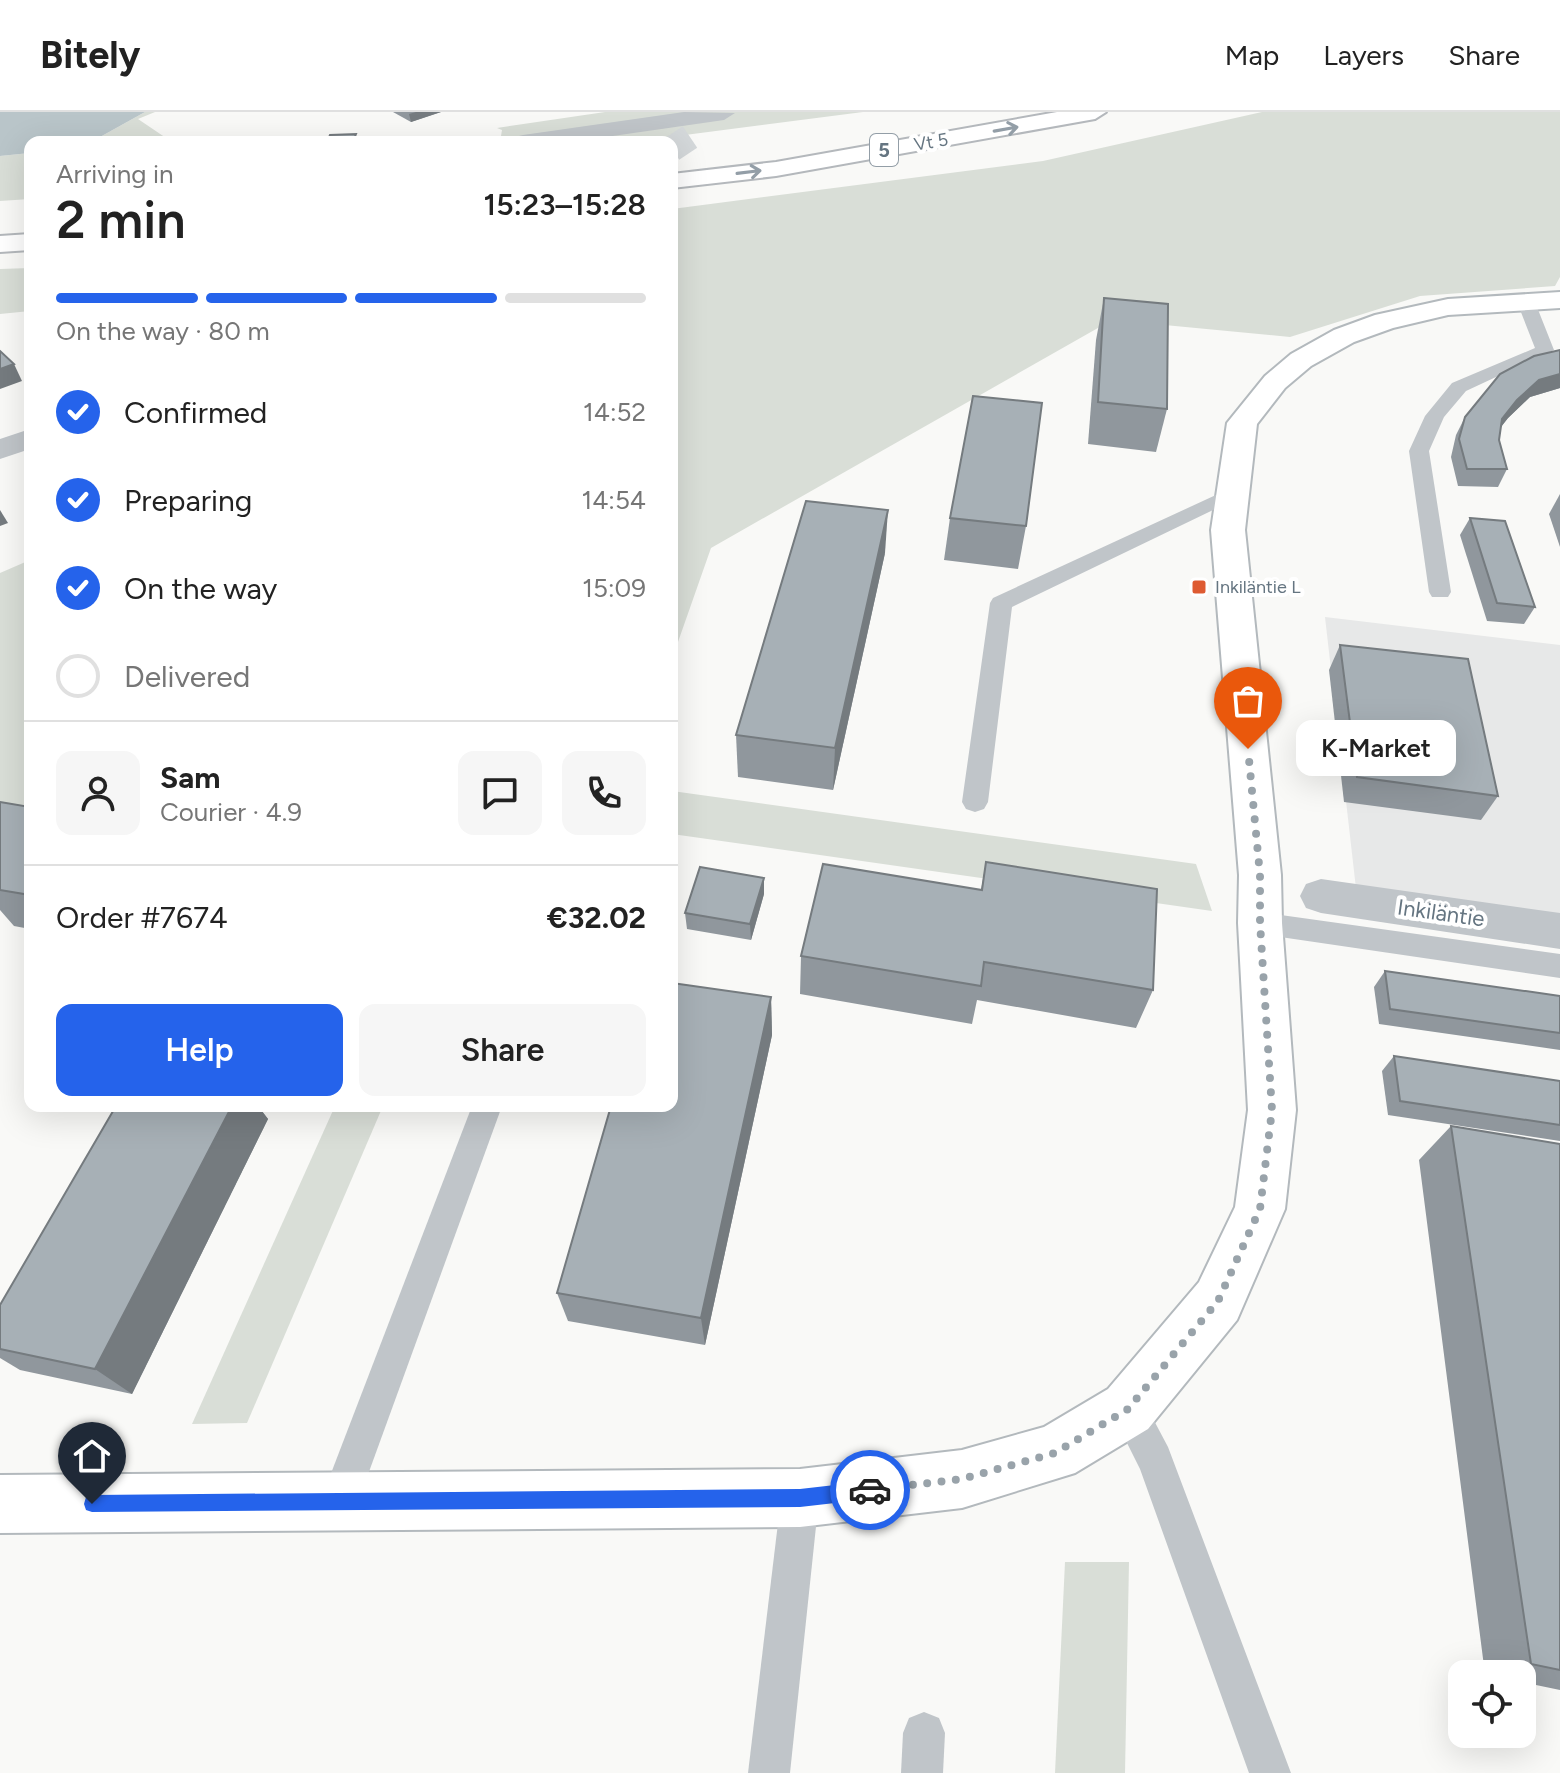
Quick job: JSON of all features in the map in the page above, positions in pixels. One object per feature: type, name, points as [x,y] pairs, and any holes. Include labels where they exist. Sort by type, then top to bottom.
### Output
[{"type":"main road","name":"Vt 5","points":[[678,180],[776,169],[1095,112]]},
{"type":"main road","points":[[0,244],[24,242]]},
{"type":"main road","points":[[0,1504],[800,1498],[962,1479],[1055,1453],[1128,1409],[1218,1301],[1260,1209],[1272,1110],[1260,923],[1260,875],[1228,530],[1242,423],[1275,382],[1301,360],[1344,336],[1385,321],[1448,307],[1543,301]]},
{"type":"street","points":[[690,137],[727,113]]},
{"type":"street","points":[[565,136],[727,113]]},
{"type":"street","points":[[0,450],[24,440]]},
{"type":"street","name":"Inkiläntie","points":[[1321,896],[1560,931]]},
{"type":"lane","points":[[1440,592],[1419,451],[1435,416],[1459,387],[1545,350],[1543,301]]},
{"type":"lane","points":[[975,802],[1001,603],[1231,494]]},
{"type":"lane","points":[[1260,923],[1560,966]]},
{"type":"lane","points":[[339,1502],[485,1112]]},
{"type":"lane","points":[[1128,1409],[1155,1460],[1270,1773]]},
{"type":"lane","points":[[769,1773],[800,1498]]},
{"type":"shaded area","points":[[0,112],[145,112],[102,136],[24,136],[24,154],[0,156]]},
{"type":"shaded area","points":[[145,112],[155,112],[138,119],[163,136],[102,136]]},
{"type":"shaded area","points":[[605,112],[863,112],[677,136],[501,136],[502,130],[497,128]]},
{"type":"shaded area","points":[[1262,112],[1560,112],[1560,277],[1555,286],[1420,296],[1290,337],[1112,320],[711,548],[678,642],[678,208],[1043,161]]},
{"type":"shaded area","points":[[24,154],[24,199],[0,201],[0,156]]},
{"type":"shaded area","points":[[24,268],[24,312],[0,314],[0,269]]},
{"type":"shaded area","points":[[24,563],[24,806],[0,802],[0,573]]},
{"type":"shaded area","points":[[1325,617],[1560,645],[1560,935],[1358,906]]},
{"type":"shaded area","points":[[678,792],[1196,864],[1212,911],[678,835]]},
{"type":"shaded area","points":[[332,1112],[380,1112],[247,1423],[192,1424]]},
{"type":"shaded area","points":[[1065,1562],[1129,1562],[1125,1773],[1055,1773]]},
{"type":"building","points":[[1104,298],[1168,304],[1167,409],[1098,402]]},
{"type":"building","points":[[1560,350],[1560,374],[1539,380],[1502,419],[1499,440],[1507,469],[1467,469],[1459,439],[1465,417],[1500,374],[1534,356]]},
{"type":"building","points":[[0,351],[14,364],[0,369]]},
{"type":"building","points":[[973,396],[1042,403],[1026,526],[950,518]]},
{"type":"building","points":[[806,501],[888,510],[835,748],[736,735]]},
{"type":"building","points":[[1470,518],[1505,521],[1535,607],[1497,603]]},
{"type":"building","points":[[1340,645],[1468,659],[1498,796],[1357,777]]},
{"type":"building","points":[[0,802],[24,806],[24,894],[0,890]]},
{"type":"building","points":[[986,862],[1157,889],[1153,990],[984,962],[981,986],[801,956],[823,864],[982,890]]},
{"type":"building","points":[[700,867],[764,878],[750,924],[685,913]]},
{"type":"building","points":[[1385,971],[1560,996],[1560,1033],[1390,1009]]},
{"type":"building","points":[[678,984],[771,997],[701,1318],[557,1293],[609,1112],[678,1112]]},
{"type":"building","points":[[1394,1056],[1560,1081],[1560,1125],[1400,1101]]},
{"type":"building","points":[[113,1112],[229,1112],[95,1369],[0,1349],[0,1305]]},
{"type":"building","points":[[1451,1126],[1560,1144],[1560,1670],[1536,1665],[1536,1660],[1530,1660]]},
{"type":"tunnel","points":[[678,145],[690,137]]},
{"type":"way so far","points":[[870,1490],[962,1479],[1055,1453],[1128,1409],[1218,1301],[1260,1209],[1272,1110],[1260,923],[1260,875],[1248,749]]},
{"type":"place","name":"Inkiläntie L","points":[[1199,587]]},
{"type":"place","name":"K-Market","points":[[1248,749]]},
{"type":"route","points":[[92,1504],[800,1498],[870,1490]]}]
